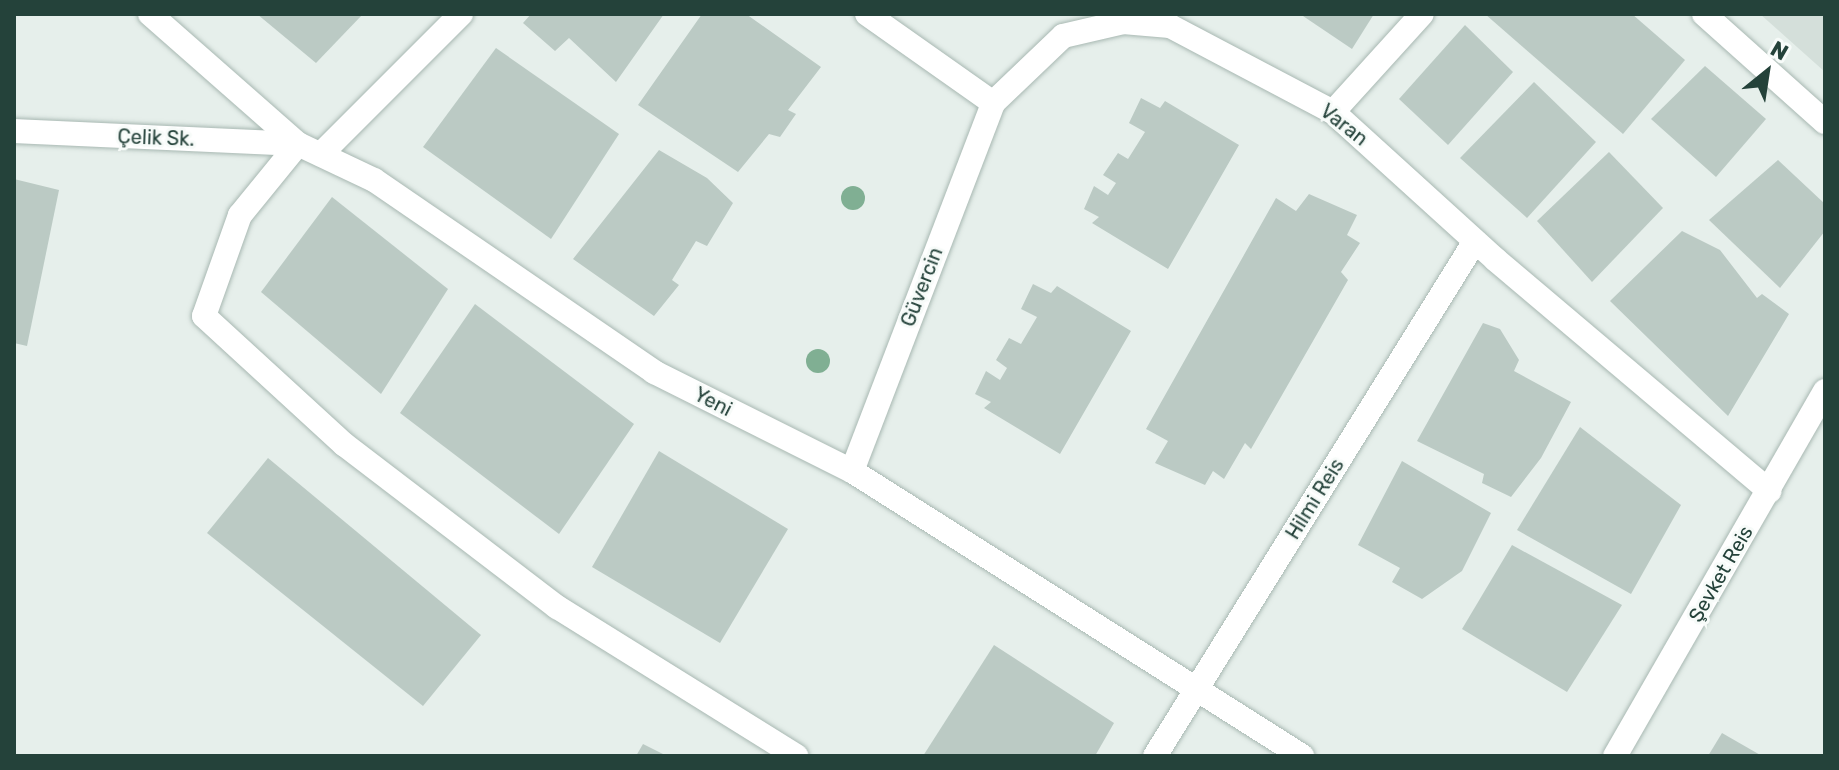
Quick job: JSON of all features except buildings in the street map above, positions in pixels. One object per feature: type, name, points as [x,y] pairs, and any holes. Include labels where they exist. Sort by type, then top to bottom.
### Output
[{"type":"street","name":"Yeni","points":[[150,14],[298,144],[374,180],[654,372],[852,471],[1199,687],[1302,756]]},
{"type":"street","points":[[321,154],[461,14]]},
{"type":"street","points":[[867,14],[993,103]]},
{"type":"street","points":[[1333,112],[1422,14]]},
{"type":"street","points":[[1704,14],[1825,122]]},
{"type":"street","name":"Varan","points":[[993,103],[1063,36],[1123,22],[1170,26],[1333,112],[1475,241],[1769,491]]},
{"type":"street","name":"Güvercin","points":[[852,471],[993,103]]},
{"type":"street","name":"Çelik Sk.","points":[[14,131],[298,144]]},
{"type":"street","points":[[298,144],[240,215],[204,316],[345,445],[557,607],[796,756]]},
{"type":"street","name":"Hilmi Reis","points":[[1155,756],[1475,241]]},
{"type":"street","name":"Şevket Reis","points":[[1615,756],[1825,391]]},
{"type":"shaded area","points":[[1760,14],[1825,14],[1825,72]]}]
